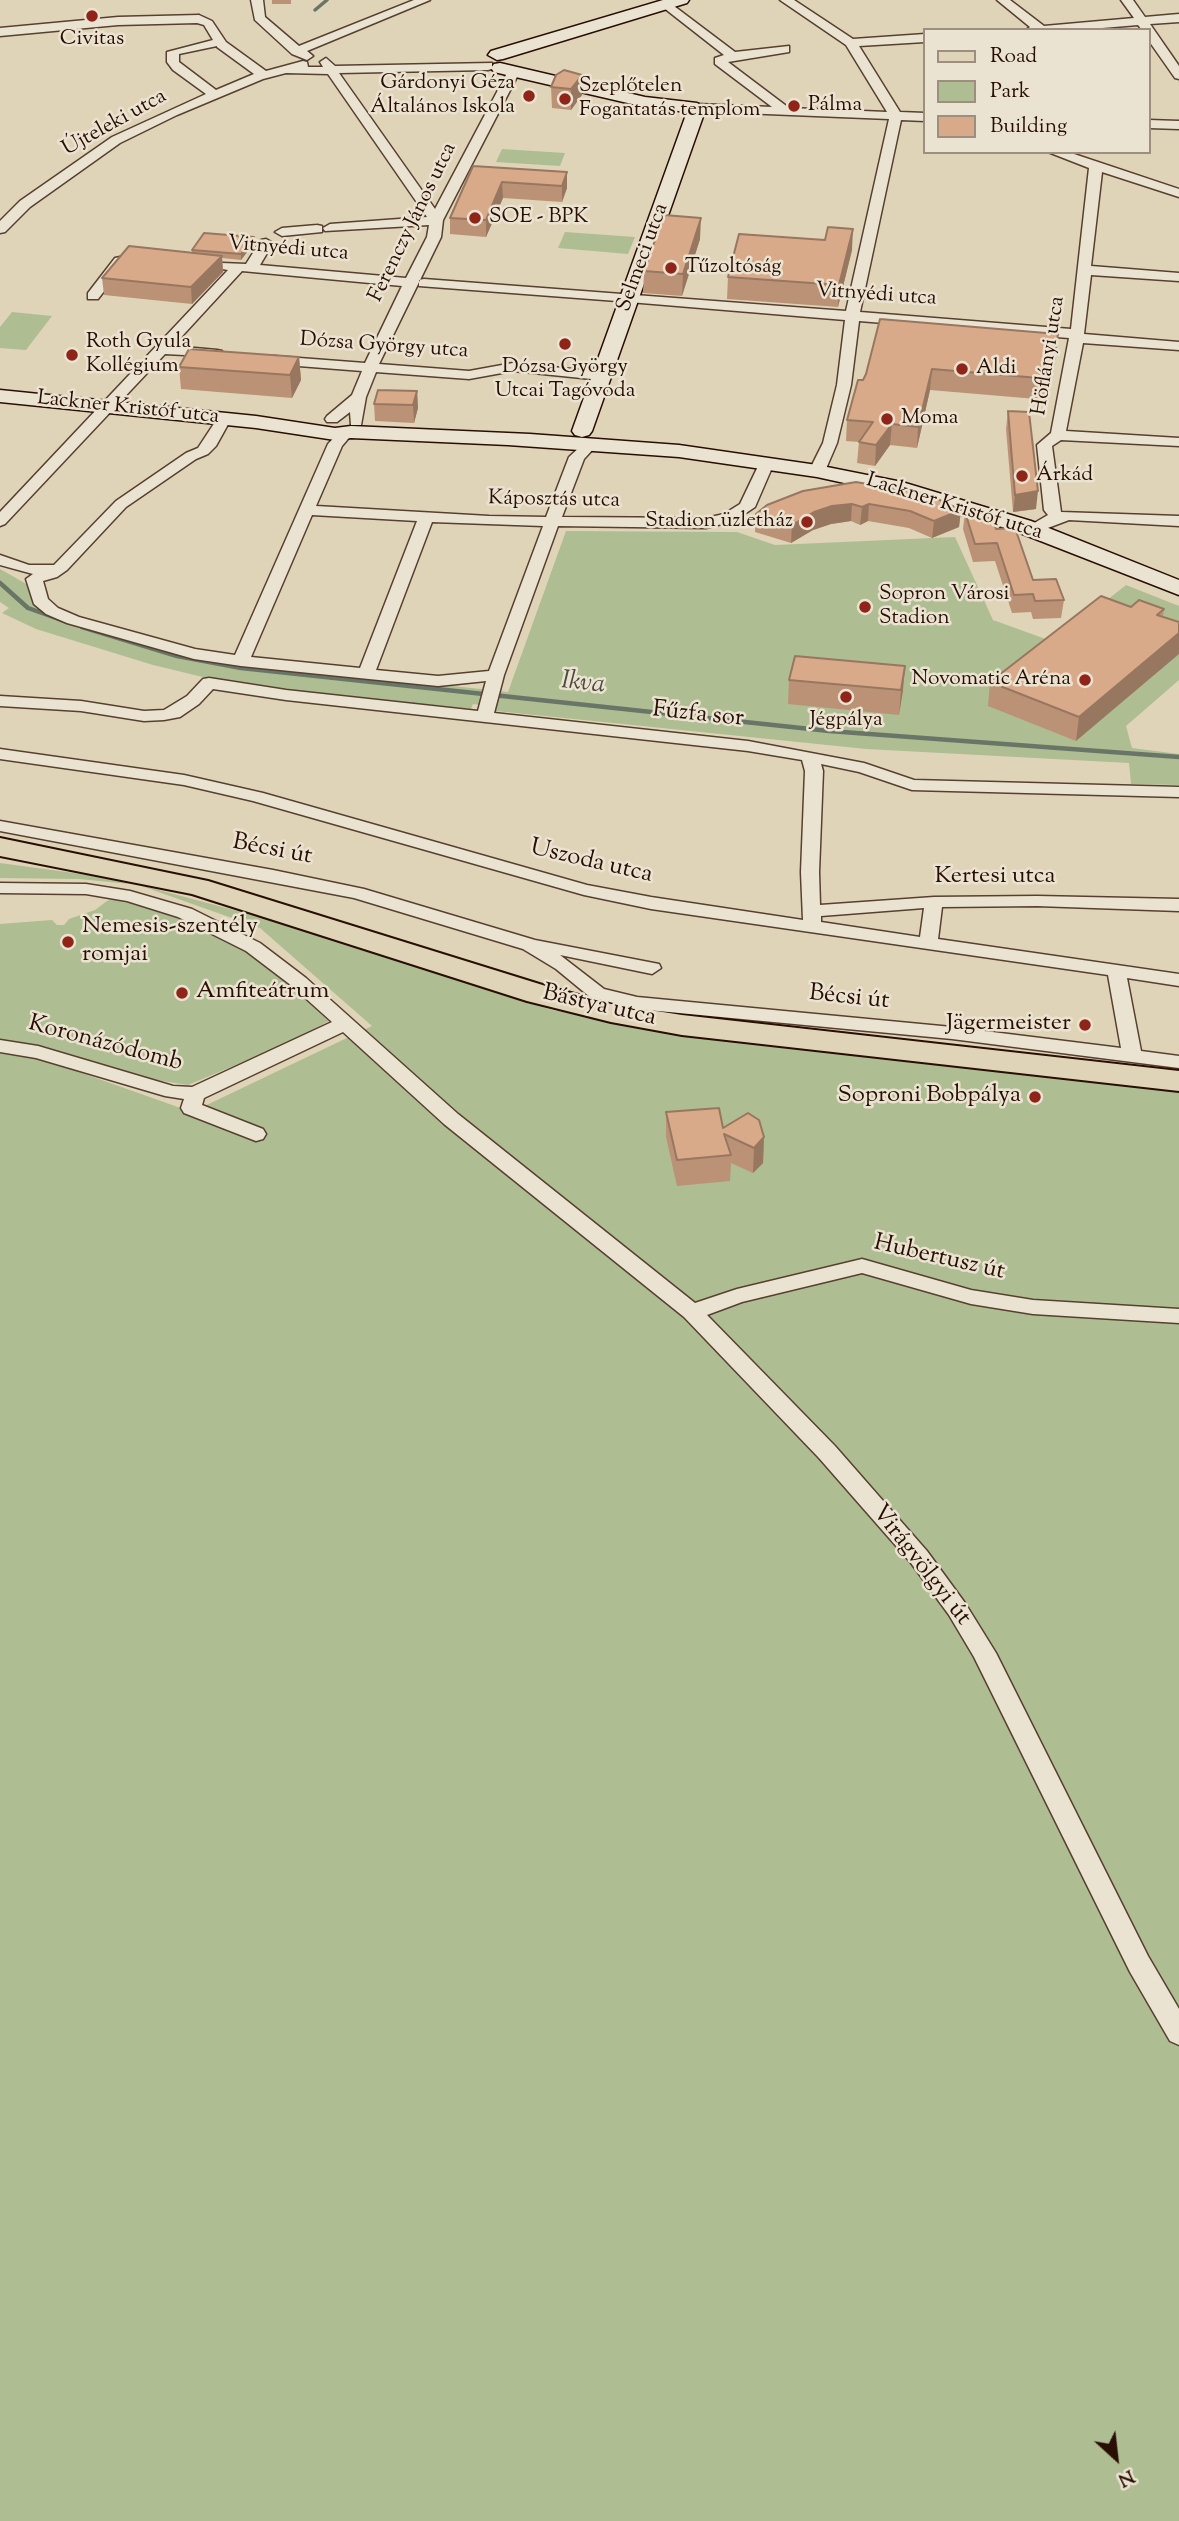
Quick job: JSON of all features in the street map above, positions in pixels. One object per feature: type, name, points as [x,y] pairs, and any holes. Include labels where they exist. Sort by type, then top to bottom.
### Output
[{"type":"main road","name":"Bástya utca","points":[[0,847],[211,891],[538,994],[611,1013],[682,1025],[1179,1081]]},
{"type":"main road","name":"Bástya utca","points":[[0,856],[35,855]]},
{"type":"street","points":[[257,0],[258,18],[296,51],[321,67],[436,220]]},
{"type":"street","points":[[296,51],[424,0]]},
{"type":"street","points":[[786,0],[851,43],[896,116],[852,316],[843,390],[832,435],[817,471]]},
{"type":"street","points":[[1003,0],[1040,28]]},
{"type":"street","points":[[1127,0],[1146,27]]},
{"type":"street","points":[[500,63],[537,43],[676,4],[733,56]]},
{"type":"street","points":[[1094,28],[1146,27],[1179,18]]},
{"type":"street","points":[[0,32],[118,21],[191,19],[208,23],[220,42],[264,75]]},
{"type":"street","points":[[1151,34],[1178,71]]},
{"type":"street","points":[[851,43],[923,38]]},
{"type":"street","points":[[214,94],[177,67],[173,62],[173,52],[220,42]]},
{"type":"street","points":[[785,49],[733,56],[719,61],[785,111]]},
{"type":"street","points":[[321,67],[500,63],[542,77],[645,102],[697,108],[923,117]]},
{"type":"street","name":"Ferenczy János utca","points":[[240,662],[308,510],[340,429],[416,283],[434,237],[436,220],[512,75],[500,63]]},
{"type":"street","points":[[321,67],[361,68]]},
{"type":"street","name":"Újteleki utca","points":[[0,229],[25,204],[90,156],[151,122],[264,75],[321,67]]},
{"type":"street","name":"Selmeci utca","points":[[486,711],[494,682],[571,471],[590,438],[591,408],[623,297],[697,108]]},
{"type":"street","points":[[1151,124],[1179,125]]},
{"type":"street","points":[[1060,154],[1179,192]]},
{"type":"street","name":"Höflányi utca","points":[[1057,517],[1052,510],[1044,445],[1058,435],[1076,336],[1096,165]]},
{"type":"street","points":[[282,232],[436,220]]},
{"type":"street","points":[[0,521],[162,349],[261,255],[266,243]]},
{"type":"street","points":[[93,296],[127,256]]},
{"type":"street","name":"Vitnyédi utca","points":[[213,265],[852,316],[1179,346]]},
{"type":"street","points":[[1084,270],[1179,277]]},
{"type":"street","points":[[162,349],[231,356]]},
{"type":"street","name":"Dózsa György utca","points":[[258,358],[469,375],[513,367],[601,376]]},
{"type":"street","name":"Lackner Kristóf utca","points":[[0,396],[108,409],[340,429],[512,440],[590,438],[817,471],[920,493],[1032,529],[1179,588]]},
{"type":"street","name":"Ferenczy János utca","points":[[340,429],[359,397]]},
{"type":"street","points":[[0,574],[34,579],[51,574],[75,553],[121,503],[211,443],[225,419]]},
{"type":"street","points":[[1058,435],[1179,442]]},
{"type":"street","name":"Káposztás utca","points":[[308,510],[426,518],[706,523],[736,515],[750,503],[766,463]]},
{"type":"street","points":[[1032,529],[1057,517],[1069,515],[1179,521]]},
{"type":"street","points":[[366,674],[426,518]]},
{"type":"street","points":[[0,560],[37,571],[47,569],[75,553]]},
{"type":"street","points":[[34,579],[40,601],[52,611],[73,620],[194,654],[240,662],[438,681],[494,682]]},
{"type":"street","name":"Fűzfa sor","points":[[0,701],[81,706],[144,716],[174,713],[193,700],[209,683],[286,695],[486,711],[748,746],[864,768],[912,785],[1179,792]]},
{"type":"street","name":"Uszoda utca","points":[[0,754],[184,780],[322,813],[584,890],[651,903],[812,919],[928,945],[1179,980]]},
{"type":"street","points":[[810,756],[814,771],[810,872],[812,919]]},
{"type":"street","name":"Bécsi út","points":[[0,826],[358,893],[530,945],[563,965],[597,993],[637,1003],[952,1033],[1179,1062]]},
{"type":"street","name":"Virágvölgyi út","points":[[1,888],[108,892],[151,901],[185,913],[253,947],[345,1023],[451,1119],[692,1312],[827,1451],[919,1557],[957,1609],[984,1653],[1139,1964],[1179,2033]]},
{"type":"street","name":"Kertesi utca","points":[[812,919],[934,902],[1037,901],[1179,905]]},
{"type":"street","points":[[928,945],[934,902]]},
{"type":"street","name":"Bécsi út","points":[[530,945],[547,945],[652,968]]},
{"type":"street","points":[[1116,970],[1132,1054]]},
{"type":"street","points":[[195,1094],[345,1023]]},
{"type":"street","name":"Koronázódomb","points":[[0,1046],[38,1052],[172,1092],[195,1094],[191,1108],[256,1134]]},
{"type":"street","name":"Hubertusz út","points":[[692,1312],[737,1296],[862,1266],[971,1297],[1033,1307],[1179,1316]]},
{"type":"green space","points":[[502,149],[565,153],[560,166],[496,162]]},
{"type":"green space","points":[[565,232],[635,237],[628,254],[558,248]]},
{"type":"green space","points":[[12,312],[52,316],[26,350],[0,348],[0,327]]},
{"type":"green space","points":[[566,531],[737,532],[775,545],[955,537],[993,620],[1054,642],[1126,585],[1179,606],[1179,680],[1126,726],[1132,748],[1179,754],[1179,785],[1131,784],[1129,763],[866,749],[496,711],[494,707],[473,704],[471,709],[236,685],[153,665],[36,629],[2,613],[9,608],[0,602],[0,569],[28,585],[53,612],[252,664],[508,692]]},
{"type":"green space","points":[[0,863],[96,876],[130,884],[79,879],[0,878]]},
{"type":"green space","points":[[136,884],[260,917],[552,1010],[643,1026],[1179,1087],[1179,2521],[0,2521],[0,1044],[192,1112],[372,1026],[260,928]]},
{"type":"green space","points":[[121,896],[211,928],[269,963],[329,1021],[286,1044],[188,1085],[156,1080],[0,1040],[0,924],[52,920],[57,925],[64,925],[69,919],[95,910],[107,901]]},
{"type":"building","points":[[564,70],[582,75],[571,89],[551,87],[556,75]]},
{"type":"building","points":[[473,166],[567,172],[562,186],[502,182],[486,220],[450,218]]},
{"type":"building","points":[[664,215],[701,218],[683,274],[644,271]]},
{"type":"building","points":[[828,227],[853,229],[839,285],[728,277],[739,234],[825,240]]},
{"type":"building","points":[[204,233],[254,237],[241,254],[192,250]]},
{"type":"building","points":[[129,246],[222,256],[191,287],[102,278]]},
{"type":"building","points":[[880,319],[1058,334],[1051,379],[932,369],[918,427],[892,424],[876,445],[859,442],[873,422],[847,420],[858,380],[863,380],[866,374]]},
{"type":"building","points":[[189,349],[299,357],[290,375],[179,367]]},
{"type":"building","points":[[378,390],[417,391],[413,405],[374,404]]},
{"type":"building","points":[[1008,411],[1029,412],[1038,491],[1015,495]]},
{"type":"building","points":[[856,482],[927,494],[961,510],[934,521],[910,511],[852,504],[832,506],[814,512],[792,525],[756,514],[767,505],[803,491]]},
{"type":"building","points":[[965,512],[977,518],[992,518],[996,529],[1015,528],[1033,580],[1056,579],[1064,600],[1035,601],[1033,594],[1014,595],[997,543],[975,544]]},
{"type":"building","name":"Novomatic Aréna","points":[[1101,596],[1131,607],[1139,600],[1164,609],[1157,615],[1179,622],[1179,633],[1079,717],[990,682]]},
{"type":"building","points":[[795,656],[905,666],[901,690],[789,680]]},
{"type":"building","points":[[719,1108],[723,1128],[748,1113],[759,1120],[764,1137],[754,1148],[724,1134],[731,1155],[677,1160],[666,1112]]},
{"type":"waterway","points":[[315,10],[327,0]]},
{"type":"waterway","name":"Ikva","points":[[0,583],[28,608],[70,623]]},
{"type":"waterway","name":"Ikva","points":[[82,627],[177,656],[241,668],[829,731],[1179,757]]},
{"type":"place","name":"Civitas","points":[[92,16]]},
{"type":"place","name":"Gárdonyi Géza Általános Iskola","points":[[529,96]]},
{"type":"place","name":"Szeplőtelen Fogantatás templom","points":[[565,99]]},
{"type":"place","name":"Pálma","points":[[794,106]]},
{"type":"place","name":"SOE - BPK","points":[[475,218]]},
{"type":"place","name":"Tűzoltóság","points":[[671,268]]},
{"type":"place","name":"Dózsa György Utcai Tagóvoda","points":[[565,344]]},
{"type":"place","name":"Roth Gyula Kollégium","points":[[72,355]]},
{"type":"place","name":"Aldi","points":[[962,369]]},
{"type":"place","name":"Moma","points":[[887,419]]},
{"type":"place","name":"Árkád","points":[[1022,476]]},
{"type":"place","name":"Stadion üzletház","points":[[807,522]]},
{"type":"place","name":"Sopron Városi Stadion","points":[[865,607]]},
{"type":"place","name":"Novomatic Aréna","points":[[1085,680]]},
{"type":"place","name":"Jégpálya","points":[[846,697]]},
{"type":"place","name":"Nemesis-szentély romjai","points":[[68,942]]},
{"type":"place","name":"Amfiteátrum","points":[[182,993]]},
{"type":"place","name":"Jägermeister","points":[[1085,1025]]},
{"type":"place","name":"Soproni Bobpálya","points":[[1035,1097]]}]
